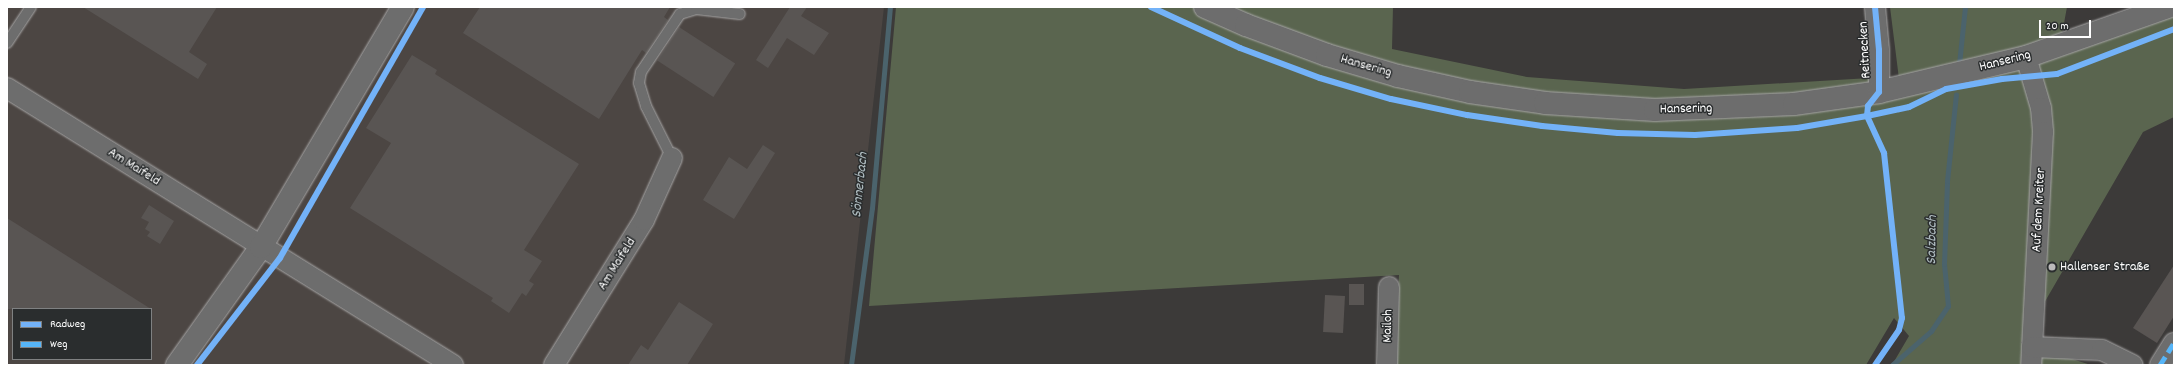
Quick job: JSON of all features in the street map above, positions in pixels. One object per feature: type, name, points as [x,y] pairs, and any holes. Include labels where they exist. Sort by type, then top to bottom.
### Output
[{"type":"street","points":[[177,365],[261,247],[354,95],[403,7]]},
{"type":"street","name":"Hansering","points":[[1205,7],[1246,26],[1327,55],[1398,76],[1470,92],[1545,103],[1619,109],[1694,110],[1794,104],[1879,92],[2026,57],[2168,7]]},
{"type":"street","name":"Reitnecken","points":[[1875,7],[1879,50],[1879,92]]},
{"type":"street","name":"Auf dem Kreiter","points":[[2026,57],[2042,108],[2043,132],[2032,356]]},
{"type":"street","name":"Am Maifeld","points":[[7,88],[453,365]]},
{"type":"street","name":"Am Maifeld","points":[[554,365],[644,220],[672,158]]},
{"type":"street","name":"Mailoh","points":[[1387,365],[1389,287]]},
{"type":"street","points":[[2160,365],[2174,343]]},
{"type":"street","points":[[2032,356],[2102,350],[2133,365]]},
{"type":"lane","points":[[7,43],[31,7]]},
{"type":"lane","points":[[672,158],[646,106],[639,83],[641,72],[680,14],[696,9],[740,14]]},
{"type":"shaded area","points":[[7,7],[884,7],[844,365],[7,365]]},
{"type":"green space","points":[[896,7],[1393,7],[1392,49],[1527,77],[1684,89],[1870,78],[1899,79],[1890,7],[2067,7],[2062,34],[2174,7],[2174,117],[2143,132],[2021,343],[2091,365],[1892,365],[1909,336],[1894,318],[1866,365],[1394,365],[1399,275],[869,306]]},
{"type":"building","points":[[83,7],[217,7],[189,52],[207,64],[198,79]]},
{"type":"building","points":[[480,7],[670,7],[664,17],[668,20],[646,53],[642,50],[599,119],[463,33]]},
{"type":"building","points":[[790,7],[807,7],[801,16],[829,33],[814,55],[787,38],[768,68],[756,60]]},
{"type":"building","points":[[679,27],[735,63],[713,97],[657,61]]},
{"type":"building","points":[[412,55],[437,70],[435,74],[579,164],[524,250],[542,261],[529,281],[534,284],[526,296],[522,293],[509,313],[491,301],[493,298],[350,208],[391,143],[366,128]]},
{"type":"building","points":[[763,145],[775,153],[734,219],[703,200],[729,157],[747,169]]},
{"type":"building","points":[[149,205],[174,221],[160,244],[147,236],[150,232],[145,229],[149,222],[141,218]]},
{"type":"building","points":[[7,218],[149,308],[12,308],[7,309]]},
{"type":"building","points":[[2174,265],[2174,316],[2157,343],[2133,328]]},
{"type":"building","points":[[1349,284],[1364,284],[1364,305],[1349,305]]},
{"type":"building","points":[[1325,295],[1345,296],[1343,333],[1323,332]]},
{"type":"building","points":[[679,302],[713,324],[687,365],[628,365],[641,345],[648,350]]},
{"type":"waterway","name":"Sönnerbach","points":[[851,365],[872,208],[890,7]]},
{"type":"waterway","name":"Salzbach","points":[[1959,64],[1965,7]]},
{"type":"waterway","name":"Salzbach","points":[[1892,365],[1931,331],[1948,306],[1944,264],[1947,181],[1956,94]]},
{"type":"marked path","points":[[2160,365],[2174,343]]},
{"type":"cycle path","points":[[197,365],[280,258],[423,7]]},
{"type":"cycle path","points":[[1151,7],[1240,48],[1320,78],[1391,99],[1467,115],[1542,126],[1618,133],[1695,135],[1797,128],[1909,107],[1946,89],[2002,79],[2057,74],[2174,29]]},
{"type":"cycle path","points":[[1875,7],[1879,50],[1879,92],[1868,106],[1867,116],[1884,153],[1902,318],[1899,330],[1875,365]]},
{"type":"place","name":"Hallenser Straße","points":[[2052,267]]}]
